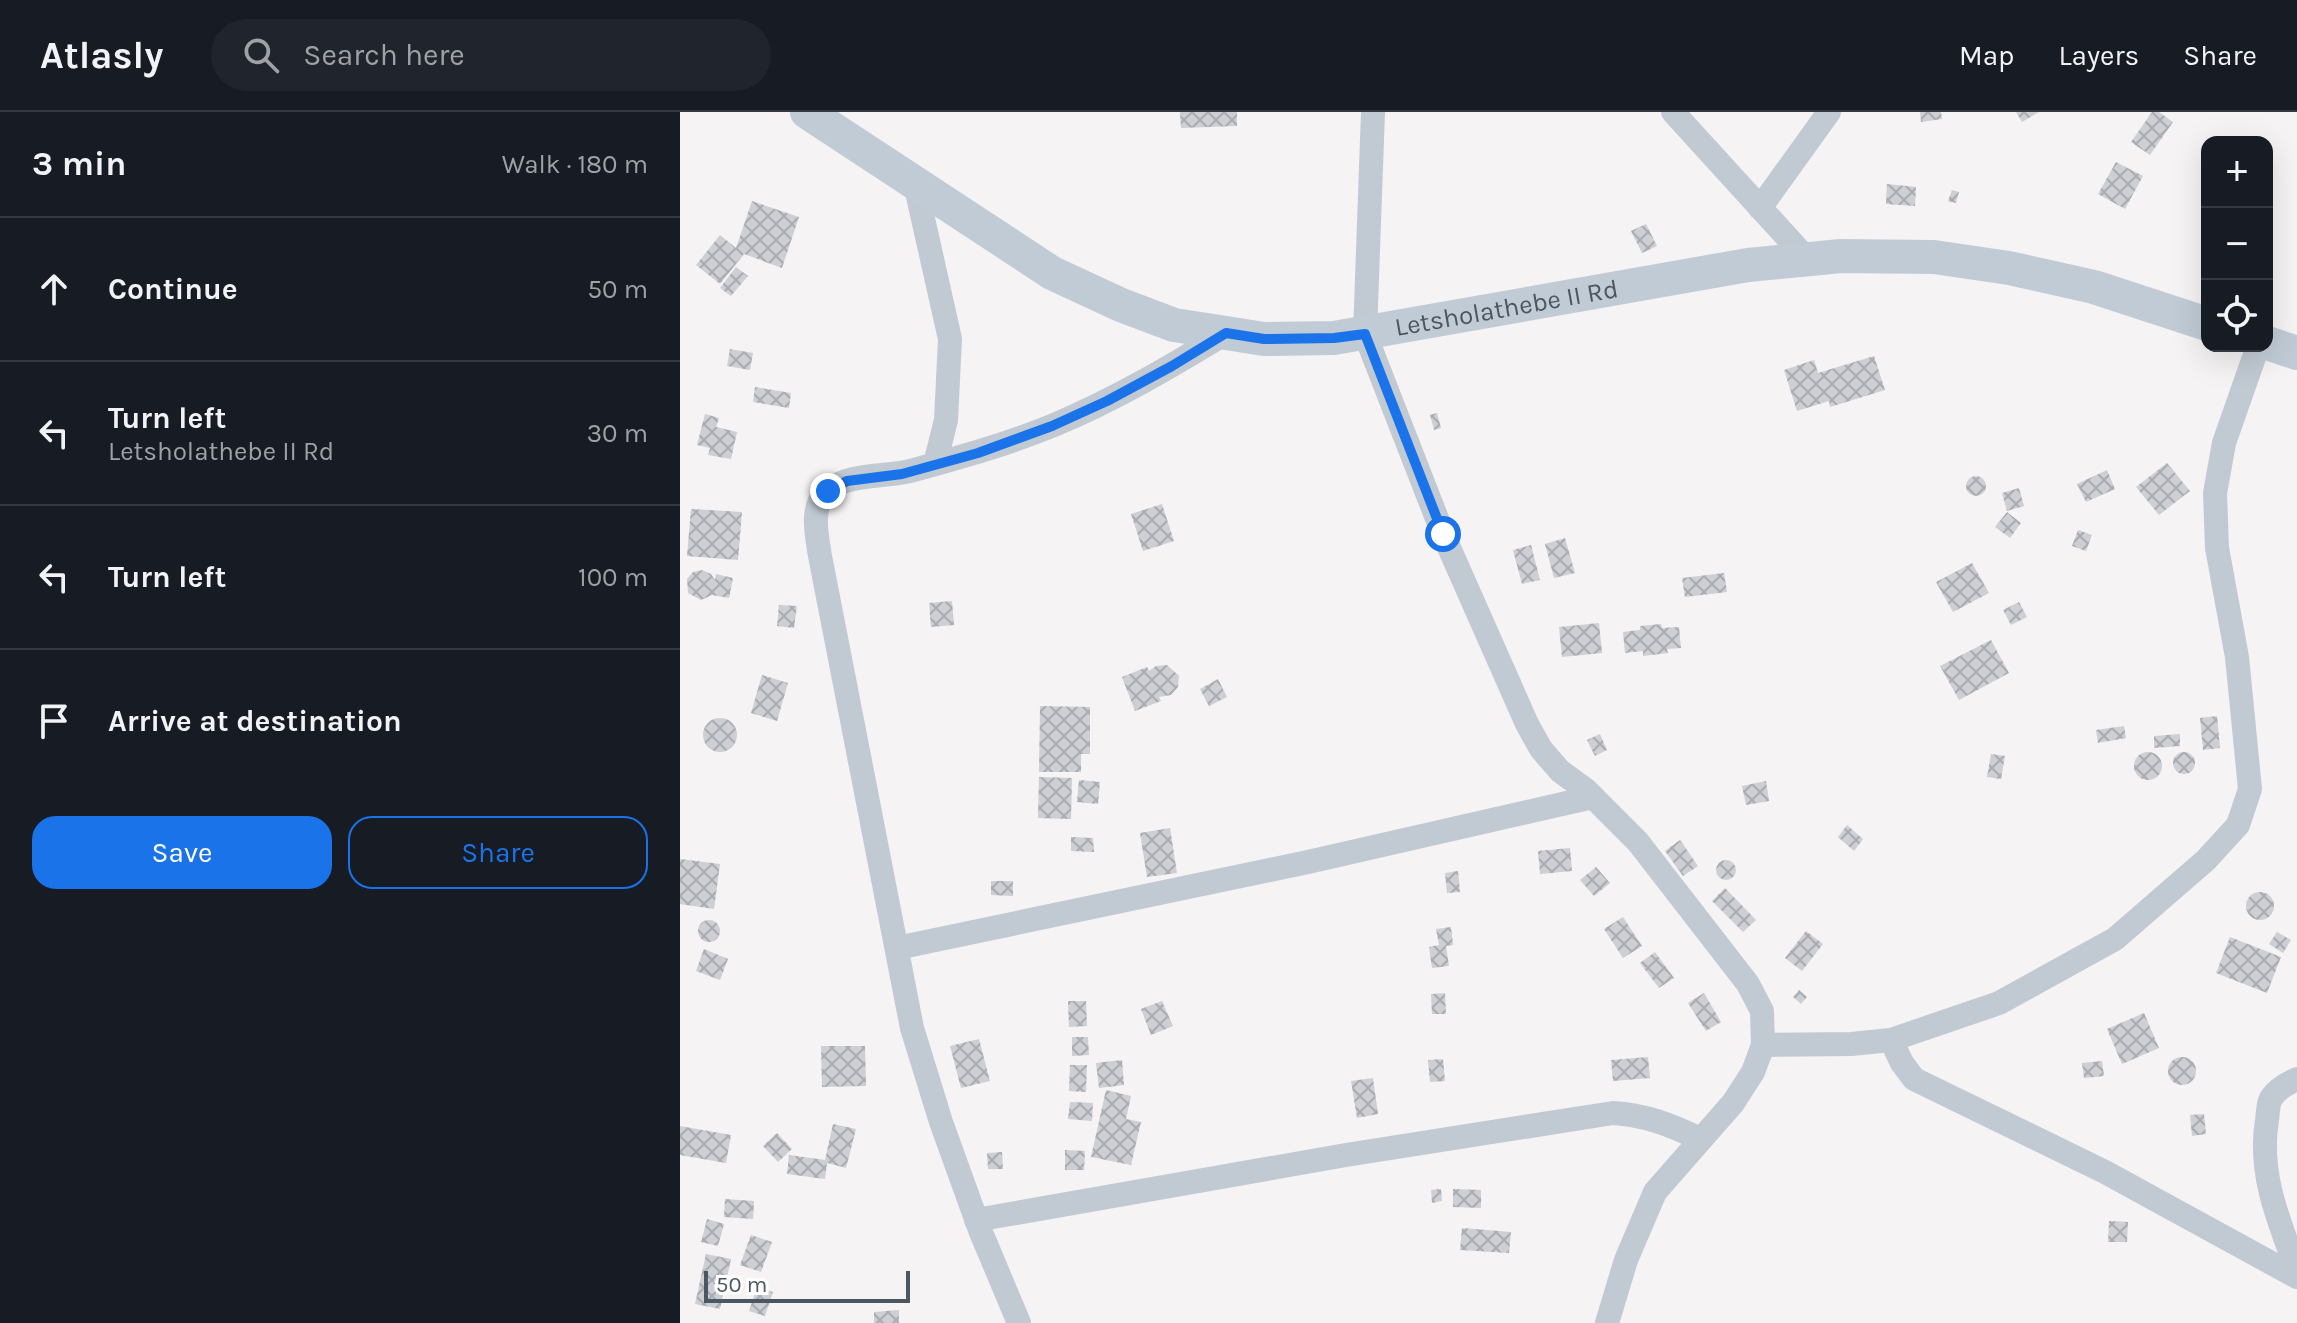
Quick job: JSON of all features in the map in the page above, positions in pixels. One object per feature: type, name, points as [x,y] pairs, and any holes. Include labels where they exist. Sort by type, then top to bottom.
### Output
[{"type":"street","name":"Letsholathebe II Rd","points":[[807,112],[1052,273],[1174,325],[1264,339],[1334,338],[1365,334],[1748,265],[1841,256],[1934,257],[2009,268],[2094,287],[2201,322]]},
{"type":"street","points":[[1373,112],[1365,334],[1443,534],[1541,749],[1560,771],[1593,797],[1638,842],[1748,984],[1762,1011],[1763,1045],[1753,1072],[1733,1103],[1655,1192],[1626,1260],[1607,1323]]},
{"type":"street","points":[[1673,112],[1807,259]]},
{"type":"street","points":[[1760,208],[1829,112]]},
{"type":"street","points":[[915,183],[950,339],[946,420],[935,464]]},
{"type":"street","points":[[1019,1323],[976,1220],[912,1028],[820,556],[816,529],[817,504],[828,491],[847,481],[902,474],[1022,437],[1093,407],[1172,366],[1226,333]]},
{"type":"street","points":[[2273,345],[2297,353]]},
{"type":"street","points":[[1763,1045],[1851,1044],[1891,1040],[1999,1003],[2115,939],[2206,860],[2238,825],[2250,789],[2237,657],[2217,548],[2215,493],[2224,443],[2256,352]]},
{"type":"street","points":[[897,948],[1293,866],[1593,797]]},
{"type":"street","points":[[1891,1040],[1914,1079],[2105,1172],[2297,1277]]},
{"type":"street","points":[[2297,1079],[2271,1098],[2265,1162],[2275,1213],[2297,1270]]},
{"type":"street","points":[[976,1220],[1346,1155],[1613,1113],[1637,1114],[1663,1121],[1700,1139]]},
{"type":"building","points":[[1180,112],[1237,112],[1237,126],[1181,128]]},
{"type":"building","points":[[1920,112],[1941,112],[1942,119],[1921,122]]},
{"type":"building","points":[[2016,112],[2039,112],[2022,122]]},
{"type":"building","points":[[2152,112],[2159,112],[2173,122],[2150,155],[2131,142]]},
{"type":"building","points":[[2116,162],[2143,176],[2125,209],[2098,194]]},
{"type":"building","points":[[1887,184],[1916,187],[1915,206],[1886,204]]},
{"type":"building","points":[[1952,190],[1959,192],[1956,203],[1948,201]]},
{"type":"building","points":[[752,201],[799,217],[782,268],[744,254],[720,284],[696,265],[720,235],[736,248]]},
{"type":"building","points":[[1646,224],[1657,246],[1642,253],[1631,231]]},
{"type":"building","points":[[736,267],[748,276],[731,296],[720,288]]},
{"type":"building","points":[[730,349],[753,353],[750,370],[727,366]]},
{"type":"building","points":[[1874,356],[1885,390],[1830,407],[1829,401],[1797,411],[1784,370],[1814,360],[1818,373]]},
{"type":"building","points":[[755,387],[791,393],[789,408],[753,402]]},
{"type":"building","points":[[1437,413],[1441,428],[1434,430],[1430,415]]},
{"type":"building","points":[[705,414],[719,418],[716,427],[737,432],[731,459],[708,455],[710,448],[697,445]]},
{"type":"building","points":[[2167,463],[2190,491],[2159,515],[2136,487]]},
{"type":"building","points":[[2107,470],[2115,489],[2086,502],[2077,484]]},
{"type":"building","points":[[1976,476],[1983,479],[1986,486],[1983,493],[1976,496],[1969,493],[1966,486],[1969,479]]},
{"type":"building","points":[[2019,488],[2024,506],[2007,511],[2002,493]]},
{"type":"building","points":[[1162,504],[1174,541],[1143,551],[1131,514]]},
{"type":"building","points":[[691,509],[742,512],[738,560],[687,556]]},
{"type":"building","points":[[2007,512],[2021,523],[2010,538],[1995,527]]},
{"type":"building","points":[[2078,530],[2092,535],[2086,551],[2072,546]]},
{"type":"building","points":[[1565,538],[1575,573],[1554,578],[1545,544]]},
{"type":"building","points":[[1531,545],[1540,580],[1522,584],[1513,550]]},
{"type":"building","points":[[1972,563],[1989,593],[1953,612],[1936,582]]},
{"type":"building","points":[[702,570],[715,580],[716,574],[733,578],[729,598],[712,595],[701,600],[688,593],[687,579],[693,572]]},
{"type":"building","points":[[1724,573],[1727,592],[1685,597],[1682,578]]},
{"type":"building","points":[[952,601],[954,625],[931,627],[929,603]]},
{"type":"building","points":[[2019,602],[2027,617],[2011,625],[2003,610]]},
{"type":"building","points":[[779,605],[797,606],[794,628],[777,626]]},
{"type":"building","points":[[1599,623],[1602,653],[1562,657],[1559,627]]},
{"type":"building","points":[[1661,624],[1662,628],[1679,627],[1681,648],[1643,656],[1643,651],[1625,653],[1623,632]]},
{"type":"building","points":[[1991,640],[2009,673],[1959,700],[1940,666]]},
{"type":"building","points":[[1167,665],[1179,676],[1178,687],[1171,695],[1159,697],[1161,701],[1135,711],[1122,677],[1147,667],[1149,671],[1156,666]]},
{"type":"building","points":[[762,675],[788,683],[777,721],[751,713]]},
{"type":"building","points":[[1218,679],[1227,697],[1209,706],[1200,689]]},
{"type":"building","points":[[1040,706],[1090,707],[1090,754],[1081,754],[1081,772],[1039,772]]},
{"type":"building","points":[[2217,716],[2220,748],[2203,750],[2200,718]]},
{"type":"building","points":[[720,718],[732,723],[737,735],[732,747],[720,752],[708,747],[703,735],[708,723]]},
{"type":"building","points":[[2124,726],[2126,738],[2098,743],[2096,730]]},
{"type":"building","points":[[1600,734],[1607,750],[1595,756],[1587,740]]},
{"type":"building","points":[[2180,734],[2180,746],[2154,748],[2154,736]]},
{"type":"building","points":[[2148,752],[2158,756],[2162,766],[2158,776],[2148,780],[2138,776],[2134,766],[2138,756]]},
{"type":"building","points":[[2184,752],[2192,755],[2195,763],[2192,771],[2184,774],[2176,771],[2173,763],[2176,755]]},
{"type":"building","points":[[1991,754],[2005,756],[2001,779],[1987,777]]},
{"type":"building","points":[[1039,777],[1072,778],[1071,819],[1038,818]]},
{"type":"building","points":[[1079,780],[1100,782],[1098,804],[1077,802]]},
{"type":"building","points":[[1766,781],[1769,801],[1746,805],[1742,786]]},
{"type":"building","points":[[1847,825],[1863,839],[1854,851],[1838,837]]},
{"type":"building","points":[[1170,828],[1177,873],[1147,877],[1140,833]]},
{"type":"building","points":[[1071,837],[1093,838],[1094,852],[1071,851]]},
{"type":"building","points":[[1680,840],[1698,866],[1683,876],[1665,851]]},
{"type":"building","points":[[1570,848],[1572,871],[1540,874],[1538,851]]},
{"type":"building","points":[[680,859],[720,864],[714,909],[680,904]]},
{"type":"building","points":[[1726,860],[1733,863],[1736,870],[1733,877],[1726,880],[1719,877],[1716,870],[1719,863]]},
{"type":"building","points":[[1596,867],[1610,883],[1594,896],[1580,880]]},
{"type":"building","points":[[1458,871],[1460,892],[1447,893],[1445,873]]},
{"type":"building","points":[[991,881],[1013,881],[1013,896],[991,895]]},
{"type":"building","points":[[1725,888],[1756,920],[1743,932],[1712,901]]},
{"type":"building","points":[[2260,892],[2270,896],[2274,906],[2270,916],[2260,920],[2250,916],[2246,906],[2250,896]]},
{"type":"building","points":[[1623,917],[1642,946],[1623,958],[1604,929]]},
{"type":"building","points":[[709,920],[717,923],[720,931],[717,939],[709,942],[701,939],[698,931],[701,923]]},
{"type":"building","points":[[1451,927],[1453,945],[1446,946],[1449,966],[1432,968],[1429,947],[1439,945],[1436,929]]},
{"type":"building","points":[[1806,931],[1823,944],[1802,971],[1785,958]]},
{"type":"building","points":[[2277,932],[2291,940],[2283,953],[2269,944]]},
{"type":"building","points":[[2230,937],[2281,957],[2267,993],[2216,973]]},
{"type":"building","points":[[704,949],[728,959],[720,980],[696,971]]},
{"type":"building","points":[[1655,952],[1674,978],[1659,988],[1640,963]]},
{"type":"building","points":[[1799,990],[1807,997],[1801,1004],[1793,997]]},
{"type":"building","points":[[1445,993],[1446,1014],[1432,1014],[1431,994]]},
{"type":"building","points":[[1704,993],[1721,1022],[1706,1031],[1688,1003]]},
{"type":"building","points":[[1068,1001],[1086,1001],[1087,1026],[1069,1027]]},
{"type":"building","points":[[1162,1001],[1173,1026],[1151,1035],[1141,1009]]},
{"type":"building","points":[[2144,1013],[2159,1048],[2122,1064],[2107,1029]]},
{"type":"building","points":[[1072,1037],[1088,1037],[1089,1055],[1072,1056]]},
{"type":"building","points":[[979,1039],[990,1081],[961,1088],[950,1046]]},
{"type":"building","points":[[821,1046],[865,1046],[866,1086],[822,1087]]},
{"type":"building","points":[[1648,1057],[1650,1078],[1613,1081],[1611,1060]]},
{"type":"building","points":[[2182,1057],[2192,1061],[2196,1071],[2192,1081],[2182,1085],[2172,1081],[2168,1071],[2172,1061]]},
{"type":"building","points":[[1443,1059],[1445,1081],[1430,1082],[1428,1060]]},
{"type":"building","points":[[1122,1060],[1124,1085],[1099,1088],[1096,1063]]},
{"type":"building","points":[[2102,1061],[2104,1076],[2084,1078],[2082,1063]]},
{"type":"building","points":[[1070,1065],[1087,1065],[1086,1092],[1069,1091]]},
{"type":"building","points":[[1373,1078],[1378,1114],[1357,1118],[1351,1081]]},
{"type":"building","points":[[1106,1090],[1131,1096],[1126,1119],[1141,1122],[1131,1165],[1091,1157]]},
{"type":"building","points":[[1070,1102],[1093,1103],[1092,1121],[1068,1119]]},
{"type":"building","points":[[2204,1114],[2206,1134],[2192,1136],[2190,1115]]},
{"type":"building","points":[[833,1124],[856,1129],[846,1168],[827,1163],[825,1179],[787,1174],[789,1155],[825,1160]]},
{"type":"building","points":[[680,1126],[731,1135],[726,1163],[680,1155]]},
{"type":"building","points":[[777,1133],[792,1149],[778,1162],[763,1146]]},
{"type":"building","points":[[1065,1150],[1085,1151],[1084,1170],[1065,1170]]},
{"type":"building","points":[[1002,1152],[1003,1169],[988,1169],[987,1153]]},
{"type":"building","points":[[1441,1189],[1442,1201],[1432,1203],[1431,1190]]},
{"type":"building","points":[[1453,1189],[1481,1190],[1481,1208],[1453,1207]]},
{"type":"building","points":[[725,1199],[754,1201],[753,1219],[724,1217]]},
{"type":"building","points":[[707,1219],[724,1224],[718,1246],[701,1242]]},
{"type":"building","points":[[2109,1221],[2128,1222],[2127,1242],[2108,1242]]},
{"type":"building","points":[[1462,1228],[1511,1232],[1509,1253],[1460,1250]]},
{"type":"building","points":[[751,1235],[772,1242],[761,1272],[740,1265]]},
{"type":"building","points":[[706,1254],[731,1259],[720,1309],[695,1304]]},
{"type":"building","points":[[757,1287],[773,1292],[765,1316],[749,1311]]},
{"type":"building","points":[[899,1310],[899,1323],[874,1323],[874,1312]]},
{"type":"route","points":[[828,491],[847,481],[902,474],[978,453],[1052,426],[1107,401],[1226,333],[1264,339],[1334,338],[1365,334],[1443,534]]}]
